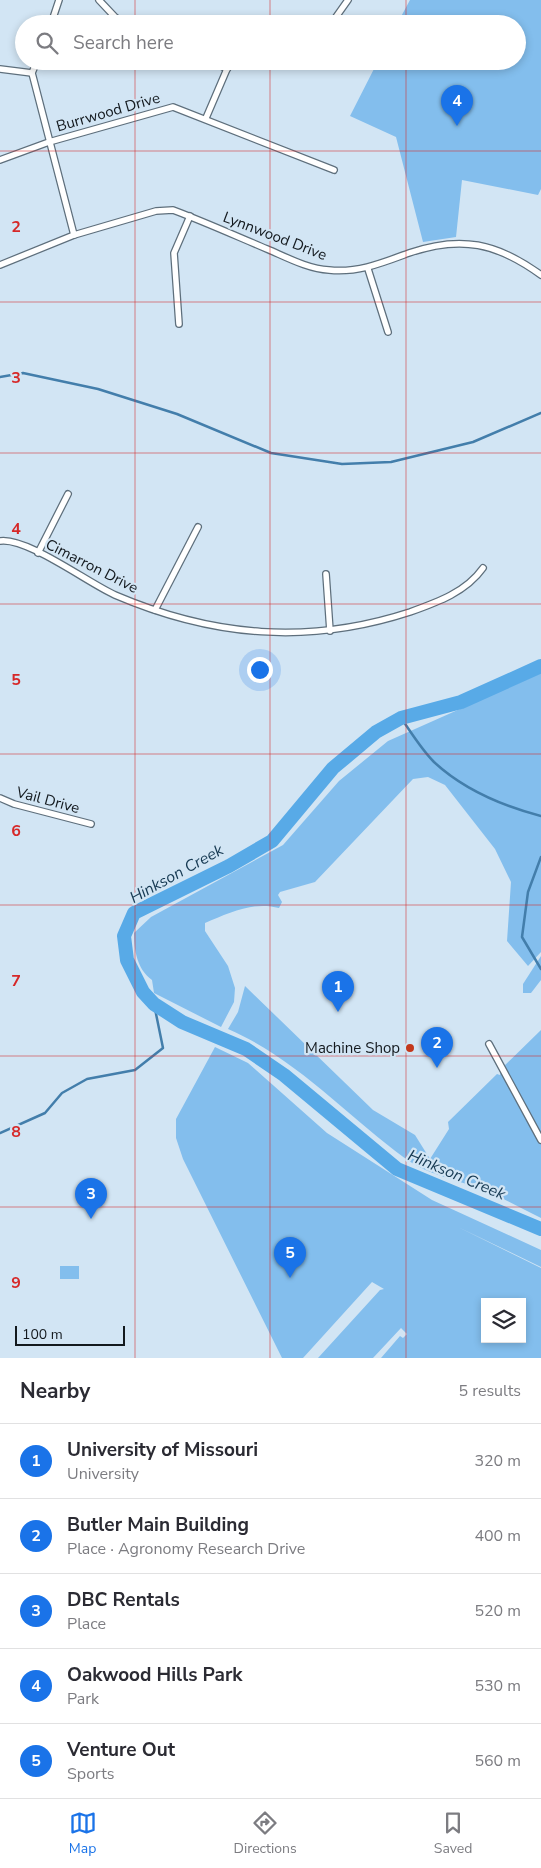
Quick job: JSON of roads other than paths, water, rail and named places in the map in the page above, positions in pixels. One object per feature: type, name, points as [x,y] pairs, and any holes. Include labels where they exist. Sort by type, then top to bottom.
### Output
[{"type":"street","points":[[54,15],[59,0]]},
{"type":"street","points":[[99,0],[113,15]]},
{"type":"street","points":[[338,15],[347,2],[340,0]]},
{"type":"street","points":[[0,70],[32,73]]},
{"type":"street","points":[[33,70],[32,73],[49,142],[74,235]]},
{"type":"street","points":[[206,118],[227,70]]},
{"type":"street","name":"Burrwood Drive","points":[[0,160],[49,142],[173,107],[206,118],[334,170]]},
{"type":"street","name":"Lynnwood Drive","points":[[0,265],[74,235],[156,211],[172,210],[307,264],[328,270],[368,269],[438,244],[461,243],[492,248],[526,264],[541,275]]},
{"type":"street","points":[[179,324],[174,253],[190,216]]},
{"type":"street","points":[[368,269],[388,332]]},
{"type":"street","points":[[38,553],[68,494]]},
{"type":"street","points":[[154,610],[198,527]]},
{"type":"street","name":"Cimarron Drive","points":[[0,541],[22,544],[114,594],[154,610],[201,624],[249,632],[294,633],[330,631],[381,621],[436,603],[473,582],[483,568]]},
{"type":"street","points":[[326,574],[330,631]]},
{"type":"street","name":"Vail Drive","points":[[0,798],[14,804],[91,824]]},
{"type":"street","points":[[489,1044],[541,1140]]},
{"type":"waterway","points":[[0,377],[23,373],[98,389],[177,414],[271,453],[342,464],[391,462],[473,442],[541,413]]},
{"type":"waterway","name":"Hinkson Creek","points":[[541,666],[461,702],[401,718],[376,732],[333,768],[272,841],[229,866],[134,913],[124,936],[127,960],[143,992],[154,1004],[182,1022],[246,1049],[284,1075],[397,1169],[541,1229]]},
{"type":"waterway","points":[[401,718],[420,746],[445,772],[498,802],[541,816]]},
{"type":"waterway","points":[[541,857],[528,892],[522,937],[541,969]]},
{"type":"waterway","points":[[0,1133],[45,1113],[62,1093],[87,1079],[135,1070],[163,1048],[154,1004]]},
{"type":"place","name":"Oakwood Hills Park","points":[[457,126]]},
{"type":"place","name":"University of Missouri","points":[[338,1012]]},
{"type":"place","name":"Machine Shop","points":[[410,1048]]},
{"type":"place","name":"Butler Main Building","points":[[437,1068]]},
{"type":"place","name":"DBC Rentals","points":[[91,1219]]},
{"type":"place","name":"Venture Out","points":[[290,1278]]}]
